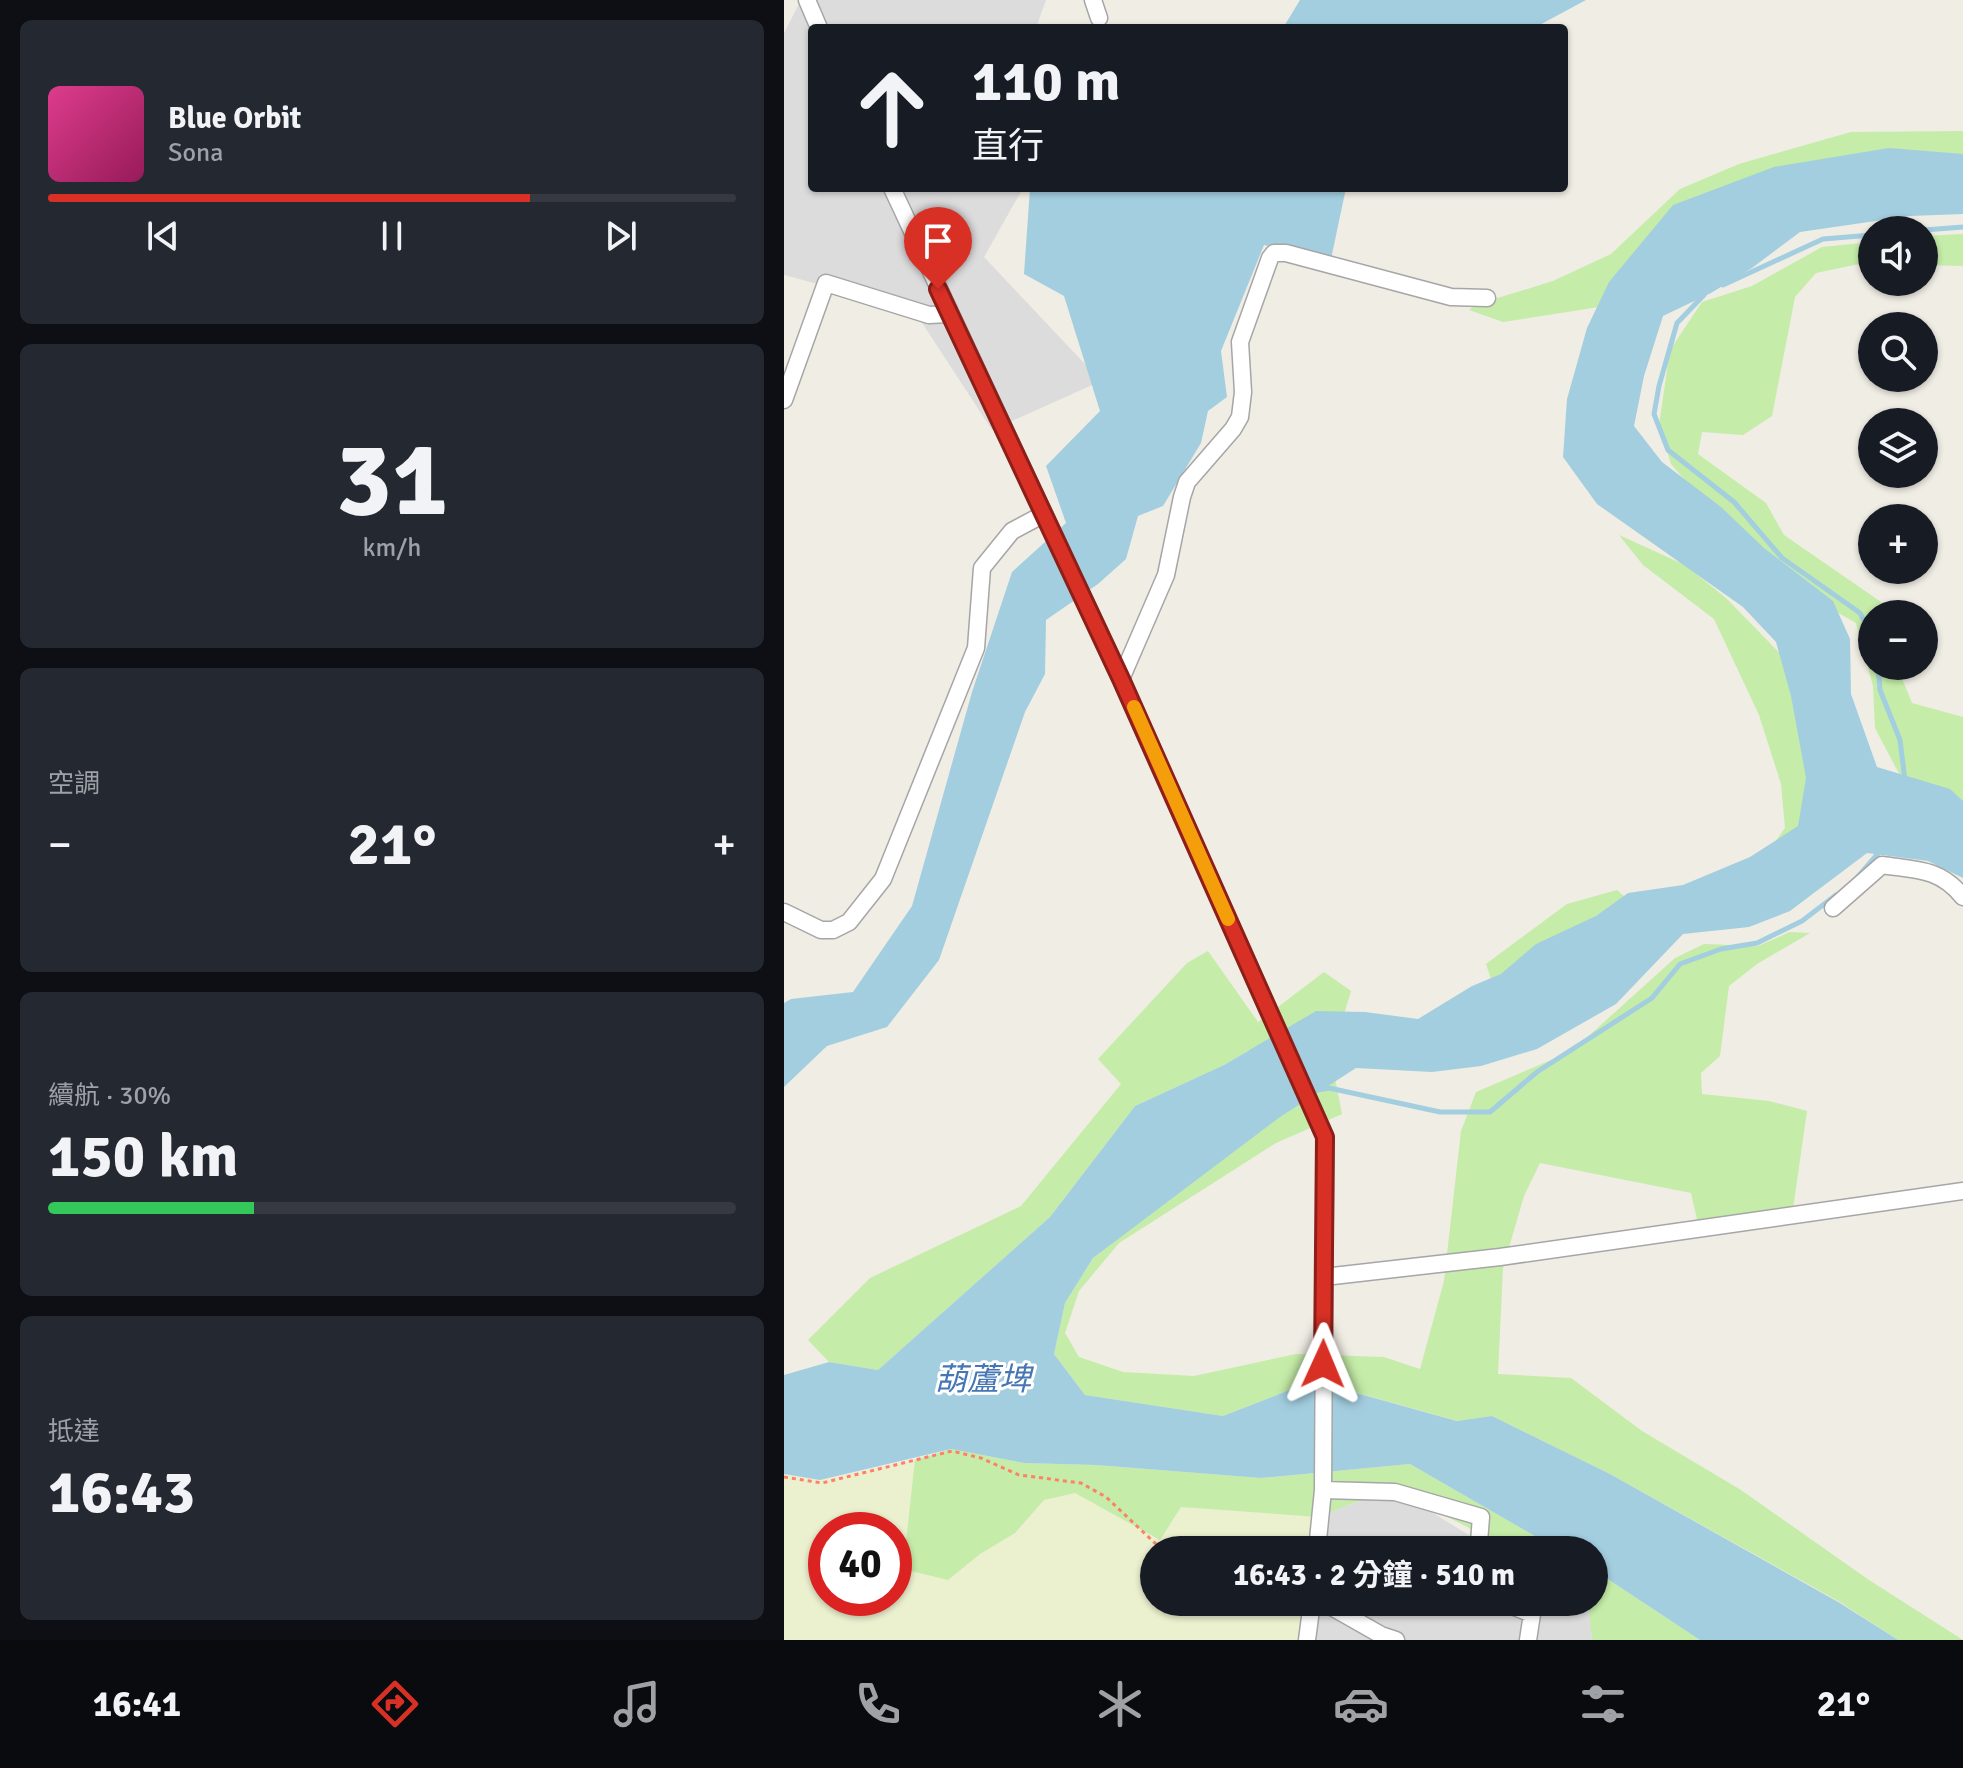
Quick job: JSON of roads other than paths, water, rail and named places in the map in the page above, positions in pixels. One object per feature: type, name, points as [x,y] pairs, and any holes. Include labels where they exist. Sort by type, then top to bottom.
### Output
[{"type":"street","points":[[1093,0],[1099,18]]},
{"type":"street","points":[[809,1],[818,24]]},
{"type":"street","points":[[894,192],[1121,679],[1325,1137],[1323,1490],[1318,1536]]},
{"type":"street","points":[[1121,679],[1166,575],[1187,482],[1224,441],[1240,417],[1243,392],[1240,342],[1274,253],[1286,253],[1451,297],[1487,298]]},
{"type":"street","points":[[784,400],[826,283],[929,315],[949,314]]},
{"type":"street","points":[[784,912],[821,930],[833,930],[849,922],[883,879],[976,648],[982,568],[1012,531],[1044,514]]},
{"type":"street","points":[[1833,908],[1882,865],[1931,873],[1951,882],[1963,897]]},
{"type":"street","points":[[1324,1277],[1500,1257],[1963,1191]]},
{"type":"street","points":[[1323,1490],[1395,1492],[1481,1517],[1479,1536]]},
{"type":"street","points":[[1307,1640],[1310,1616]]},
{"type":"street","points":[[1348,1616],[1396,1640]]},
{"type":"street","points":[[1528,1640],[1532,1616]]},
{"type":"water","points":[[1300,0],[1586,0],[1541,24],[1285,24]]},
{"type":"water","name":"葫蘆埤","points":[[1889,148],[1963,154],[1963,214],[1858,216],[1858,224],[1800,232],[1752,268],[1711,293],[1663,316],[1644,376],[1634,426],[1662,462],[1833,601],[1850,639],[1851,694],[1877,767],[1950,789],[1963,801],[1963,878],[1928,861],[1867,853],[1790,911],[1749,927],[1683,934],[1616,1004],[1537,1049],[1481,1066],[1432,1072],[1356,1068],[1280,1117],[1093,1258],[1065,1303],[1054,1354],[1085,1395],[1223,1416],[1313,1381],[1457,1421],[1492,1416],[1610,1474],[1840,1603],[1898,1640],[1700,1640],[1608,1579],[1608,1536],[1535,1536],[1410,1464],[1261,1478],[1096,1465],[1024,1463],[951,1449],[820,1480],[784,1474],[784,1375],[829,1362],[878,1370],[1050,1217],[1135,1106],[1224,1065],[1316,1011],[1365,1012],[1418,1019],[1472,986],[1501,974],[1536,944],[1596,916],[1628,893],[1683,885],[1750,857],[1798,826],[1806,778],[1791,696],[1776,642],[1743,607],[1597,504],[1563,457],[1567,399],[1587,328],[1609,282],[1673,205],[1774,167]]},
{"type":"water","points":[[1030,192],[1345,192],[1331,259],[1264,245],[1221,351],[1227,397],[1208,411],[1201,443],[1163,506],[1138,516],[1126,559],[1098,584],[1046,620],[1045,674],[1025,712],[939,960],[887,1027],[827,1046],[784,1087],[784,1003],[791,999],[853,992],[912,906],[972,692],[1012,572],[1066,523],[1046,466],[1100,411],[1064,296],[1024,274]]},
{"type":"waterway","points":[[1938,229],[1963,227]]},
{"type":"waterway","points":[[1723,285],[1823,239],[1858,236]]},
{"type":"waterway","points":[[1704,295],[1677,323],[1659,386],[1654,414],[1668,450],[1734,502],[1782,558],[1858,612]]},
{"type":"waterway","points":[[1879,680],[1880,690],[1900,740],[1905,781]]},
{"type":"waterway","points":[[1856,879],[1881,850]]},
{"type":"waterway","points":[[1318,1090],[1329,1088],[1440,1112],[1490,1112],[1537,1072],[1652,998],[1680,964],[1721,949],[1757,943],[1802,921],[1836,895]]}]
